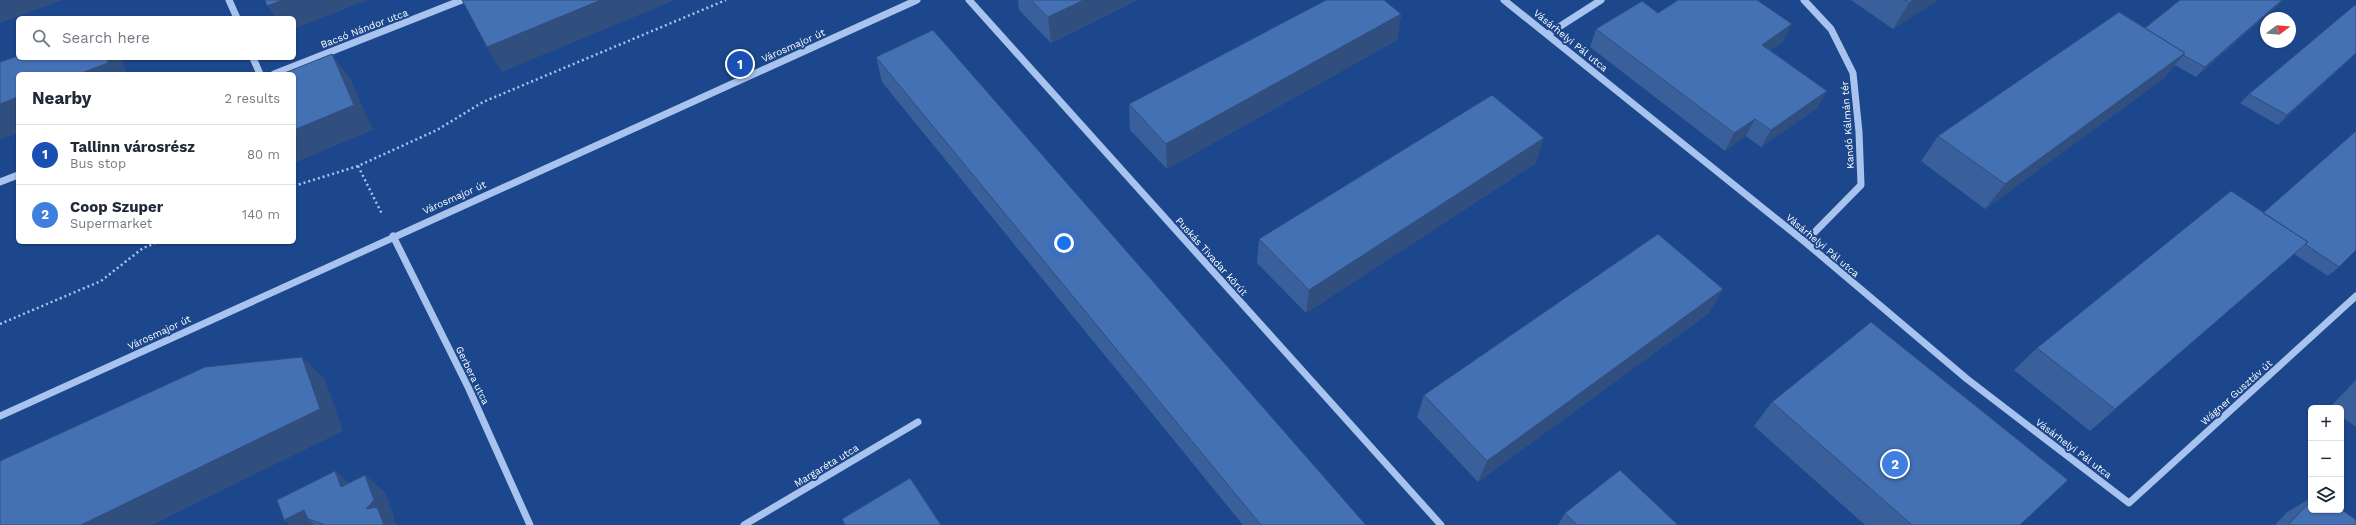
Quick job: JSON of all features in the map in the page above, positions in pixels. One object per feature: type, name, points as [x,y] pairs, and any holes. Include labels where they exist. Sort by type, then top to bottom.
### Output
[{"type":"street","points":[[229,0],[235,16]]},
{"type":"street","name":"Bacsó Nándor utca","points":[[279,72],[462,0]]},
{"type":"street","name":"Városmajor út","points":[[0,416],[393,236],[917,0]]},
{"type":"street","name":"Puskás Tivadar körút","points":[[969,0],[1440,525]]},
{"type":"street","name":"Vásárhelyi Pál utca","points":[[1504,0],[1805,242],[1967,379],[2129,504]]},
{"type":"street","points":[[1548,34],[1601,0]]},
{"type":"street","name":"Kandó Kálmán tér","points":[[1804,0],[1831,29],[1853,73],[1859,132],[1861,185],[1805,242]]},
{"type":"street","points":[[254,60],[259,72]]},
{"type":"street","points":[[0,182],[16,176]]},
{"type":"street","name":"Gerbera utca","points":[[393,236],[470,389],[530,525]]},
{"type":"street","name":"Wágner Gusztáv út","points":[[2129,504],[2356,296]]},
{"type":"street","name":"Margaréta utca","points":[[744,525],[918,422]]},
{"type":"path","points":[[296,185],[358,166],[437,130],[483,102],[726,0]]},
{"type":"path","points":[[358,166],[393,236]]},
{"type":"path","points":[[0,324],[101,281],[144,248],[153,244]]},
{"type":"building","points":[[265,0],[283,0],[267,6]]},
{"type":"building","points":[[462,0],[601,0],[487,47]]},
{"type":"building","points":[[1031,0],[1084,0],[1048,17]]},
{"type":"building","points":[[1326,0],[1384,0],[1401,14],[1166,144],[1129,104]]},
{"type":"building","points":[[1678,0],[1757,0],[1792,24],[1762,45],[1827,91],[1771,130],[1755,119],[1734,133],[1596,29],[1642,1],[1658,13]]},
{"type":"building","points":[[1904,0],[1913,0],[1909,3]]},
{"type":"building","points":[[2180,0],[2282,0],[2268,12],[2260,12],[2260,19],[2205,67],[2183,55],[2185,53],[2145,28]]},
{"type":"building","points":[[2356,4],[2356,53],[2287,115],[2249,94]]},
{"type":"building","points":[[2119,12],[2185,53],[2005,184],[1938,136]]},
{"type":"building","points":[[933,30],[1366,525],[1261,525],[876,57]]},
{"type":"building","points":[[332,54],[354,105],[296,129],[296,72],[287,72]]},
{"type":"building","points":[[16,57],[16,60],[107,60],[108,63],[84,72],[16,72],[16,98],[0,104],[0,62]]},
{"type":"building","points":[[1492,95],[1544,138],[1309,290],[1259,239]]},
{"type":"building","points":[[2356,131],[2356,250],[2339,267],[2305,244],[2308,242],[2263,213]]},
{"type":"building","points":[[2231,191],[2308,242],[2115,409],[2037,348]]},
{"type":"building","points":[[1658,234],[1723,289],[1487,461],[1424,395]]},
{"type":"building","points":[[1871,322],[2068,480],[2020,525],[1912,525],[1772,402]]},
{"type":"building","points":[[302,357],[320,409],[81,525],[0,525],[0,461],[205,367]]},
{"type":"building","points":[[1620,470],[1678,525],[1577,525],[1565,513]]},
{"type":"building","points":[[335,471],[341,487],[365,475],[374,500],[366,509],[377,507],[384,525],[323,525],[308,519],[304,510],[284,520],[277,500]]},
{"type":"building","points":[[910,478],[941,525],[845,525],[842,519]]},
{"type":"building","points":[[2308,504],[2308,513],[2344,513],[2344,511],[2356,520],[2356,525],[2288,525]]},
{"type":"place","name":"Tallinn városrész","points":[[740,64]]},
{"type":"place","name":"Coop Szuper","points":[[1895,464]]}]
